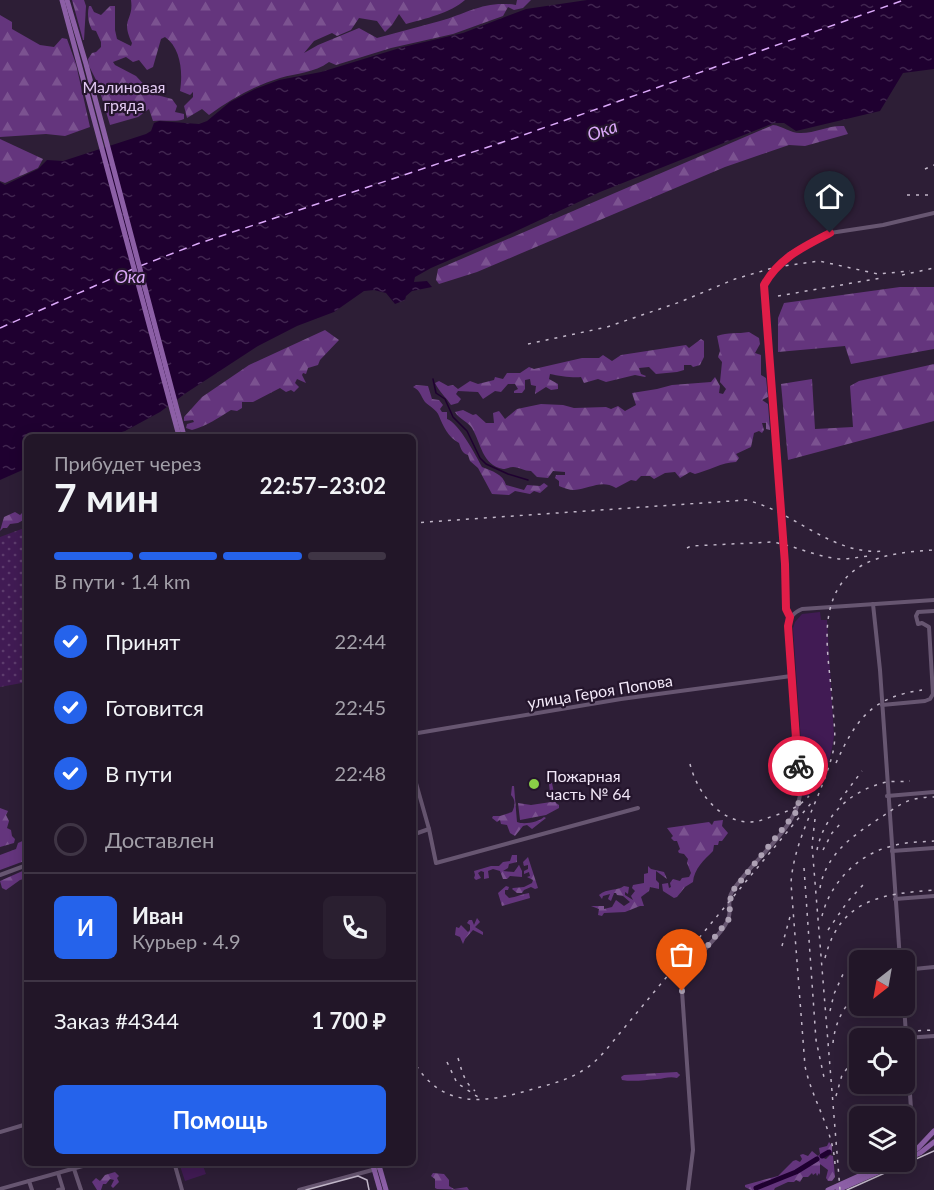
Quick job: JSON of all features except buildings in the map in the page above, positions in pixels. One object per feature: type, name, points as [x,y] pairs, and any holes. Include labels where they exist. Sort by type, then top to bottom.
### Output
[{"type":"main road","points":[[62,0],[83,65],[183,434]]},
{"type":"main road","points":[[67,0],[178,434]]},
{"type":"main road","points":[[926,1145],[934,1131]]},
{"type":"main road","points":[[915,1151],[934,1142]]},
{"type":"main road","points":[[377,1167],[380,1190]]},
{"type":"main road","points":[[377,1167],[386,1190]]},
{"type":"main road","points":[[828,1190],[868,1172]]},
{"type":"main road","points":[[838,1190],[879,1172]]},
{"type":"street","points":[[790,617],[786,609],[785,564],[764,285],[789,254],[830,233],[883,225],[934,213]]},
{"type":"street","points":[[688,1190],[693,1150],[683,983],[690,968],[729,919],[731,893],[790,822],[799,806],[788,626],[790,617],[802,609],[934,600]]},
{"type":"street","points":[[873,604],[899,950]]},
{"type":"street","points":[[882,705],[925,701],[933,694],[929,627],[922,623],[918,624],[916,616],[918,612],[934,611]]},
{"type":"street","name":"улица Героя Попова","points":[[416,733],[621,699],[791,676]]},
{"type":"street","points":[[416,730],[420,732]]},
{"type":"street","points":[[416,783],[436,863],[638,808]]},
{"type":"street","points":[[887,796],[934,792]]},
{"type":"street","points":[[416,833],[429,829]]},
{"type":"street","points":[[892,851],[934,848]]},
{"type":"street","points":[[0,875],[24,866]]},
{"type":"street","points":[[895,899],[934,896]]},
{"type":"street","points":[[915,969],[934,967]]},
{"type":"street","points":[[915,1037],[934,1036]]},
{"type":"street","points":[[0,1132],[24,1125]]},
{"type":"street","points":[[0,1189],[82,1166]]},
{"type":"street","points":[[175,1166],[182,1190]]},
{"type":"street","points":[[299,1190],[377,1167]]},
{"type":"street","points":[[74,1168],[81,1190]]},
{"type":"street","points":[[58,1173],[62,1189]]},
{"type":"street","points":[[29,1181],[32,1190]]},
{"type":"shaded area","points":[[24,528],[24,683],[0,687],[0,537]]},
{"type":"shaded area","points":[[820,612],[821,620],[827,620],[834,736],[826,770],[817,786],[805,798],[793,628],[802,614]]},
{"type":"shaded area","points":[[180,1166],[203,1166],[206,1174],[185,1181]]},
{"type":"green space","points":[[72,0],[84,0],[86,6],[84,40],[83,40]]},
{"type":"green space","name":"Малиновая гряда","points":[[131,0],[465,0],[445,12],[406,24],[399,14],[385,32],[377,21],[359,18],[351,30],[337,36],[332,33],[314,41],[304,53],[359,28],[377,38],[440,21],[477,8],[495,4],[516,5],[517,0],[531,0],[523,8],[514,10],[508,7],[503,16],[453,34],[391,48],[336,65],[329,62],[311,71],[270,81],[209,115],[202,109],[187,118],[184,106],[193,97],[193,92],[190,95],[180,91],[180,61],[175,48],[165,37],[161,39],[153,67],[147,70],[139,60],[133,62],[126,57],[113,62],[136,76],[153,94],[172,99],[177,106],[175,112],[184,114],[184,119],[153,121],[149,109],[138,117],[110,125],[97,82],[89,66],[88,59],[101,47],[101,42],[96,31],[92,30],[88,9],[91,6],[94,12],[101,15],[110,6],[115,6],[117,39],[131,46],[127,24],[131,12]]},
{"type":"green space","points":[[0,15],[12,22],[12,29],[40,45],[54,47],[62,38],[67,39],[76,64],[90,127],[65,136],[46,134],[0,137]]},
{"type":"green space","points":[[773,125],[798,133],[844,126],[848,134],[805,146],[789,145],[725,167],[477,272],[439,284],[436,280],[438,269]]},
{"type":"green space","points":[[0,139],[43,159],[38,168],[5,183],[0,181]]},
{"type":"green space","points":[[900,287],[934,287],[934,349],[851,364],[845,346],[778,352],[778,318],[784,303]]},
{"type":"green space","points":[[325,330],[339,340],[318,365],[308,368],[306,374],[303,373],[306,383],[297,379],[295,383],[299,387],[294,392],[291,390],[286,392],[280,388],[253,402],[242,402],[242,408],[237,411],[231,410],[203,426],[192,430],[186,428],[187,424],[194,422],[193,420],[184,421],[184,417],[202,397],[249,365]]},
{"type":"green space","points":[[749,332],[759,338],[760,344],[755,353],[761,355],[761,375],[766,378],[768,397],[762,400],[768,404],[770,430],[766,429],[766,423],[762,423],[764,430],[762,433],[759,431],[754,433],[751,447],[736,454],[739,458],[736,462],[726,463],[695,474],[690,472],[680,478],[675,472],[665,473],[654,479],[650,476],[641,476],[636,481],[631,480],[616,488],[600,484],[574,490],[568,489],[559,486],[559,481],[555,478],[556,475],[565,475],[565,472],[553,471],[548,478],[537,477],[531,471],[513,467],[503,469],[496,467],[486,458],[472,428],[455,412],[463,410],[473,415],[476,414],[486,423],[494,423],[493,413],[499,411],[505,419],[517,409],[541,404],[611,409],[618,406],[625,411],[636,405],[632,393],[672,385],[711,382],[715,377],[720,386],[719,393],[723,394],[726,389],[720,382],[722,362],[718,357],[720,351],[717,336]]},
{"type":"green space","points":[[701,339],[704,341],[704,357],[700,365],[693,367],[684,365],[684,370],[677,372],[656,374],[649,367],[639,368],[645,377],[635,375],[606,382],[598,379],[584,383],[581,377],[550,374],[549,379],[558,384],[558,389],[551,390],[546,387],[535,394],[536,386],[531,385],[530,379],[525,380],[525,389],[522,393],[514,393],[518,389],[515,384],[508,384],[501,392],[495,391],[483,399],[478,392],[458,391],[456,394],[461,399],[458,403],[451,405],[435,383],[439,381],[458,389],[470,381],[478,384],[494,380],[495,377],[503,379],[507,373],[520,373],[529,367],[534,369],[582,358],[599,358],[603,355],[612,361],[621,355],[686,345],[689,348]]},
{"type":"green space","points":[[934,364],[934,421],[788,460],[781,384],[812,379],[815,429],[853,427],[850,386],[859,381]]},
{"type":"green space","points":[[428,386],[432,399],[439,400],[443,405],[440,409],[442,412],[447,412],[447,419],[462,433],[482,467],[500,476],[506,485],[524,490],[527,485],[540,486],[544,483],[548,486],[540,493],[515,491],[509,495],[492,494],[478,468],[449,434],[437,412],[413,387]]},
{"type":"green space","points":[[24,511],[24,520],[10,524],[0,531],[4,517],[15,512],[20,515]]},
{"type":"green space","points":[[552,783],[559,808],[546,815],[520,820],[518,803],[531,805],[551,802],[549,784]]},
{"type":"green space","points":[[512,786],[514,786],[517,822],[527,823],[546,818],[532,829],[527,825],[523,826],[515,836],[510,833],[507,825],[492,818],[512,812],[514,799],[511,795]]},
{"type":"green space","points":[[0,808],[8,811],[7,828],[11,830],[15,839],[14,843],[0,847]]},
{"type":"green space","points":[[723,820],[722,826],[728,833],[718,845],[714,845],[713,851],[697,869],[693,882],[674,898],[663,891],[662,884],[668,883],[669,888],[673,879],[680,881],[682,878],[689,877],[691,873],[687,863],[688,859],[684,854],[679,853],[677,841],[671,838],[673,836],[667,828],[709,822],[712,825],[714,821]]},
{"type":"green space","points":[[24,840],[24,861],[0,870],[0,855],[16,849],[18,843]]},
{"type":"green space","points":[[512,855],[517,855],[517,862],[509,864],[508,868],[503,871],[514,872],[519,865],[522,877],[510,876],[503,879],[500,871],[493,869],[488,871],[489,878],[484,879],[484,872],[481,871],[478,873],[481,878],[476,880],[474,878],[474,871],[499,866],[503,862],[510,861]]},
{"type":"green space","points":[[528,857],[538,888],[531,887],[522,893],[517,893],[512,889],[524,887],[533,880],[527,877],[530,876],[529,872],[524,874],[528,865],[524,866],[523,862]]},
{"type":"green space","points":[[648,866],[664,872],[667,879],[656,871],[659,889],[650,887],[649,891],[641,897],[644,906],[625,912],[598,915],[599,909],[591,906],[604,906],[604,909],[612,907],[616,900],[624,906],[630,902],[616,893],[611,901],[608,899],[610,894],[603,896],[602,899],[599,895],[605,891],[624,886],[629,887],[628,894],[625,892],[625,895],[633,900],[631,896],[635,891],[632,888],[633,885],[644,883],[644,874],[648,873]]},
{"type":"green space","points":[[24,870],[24,879],[6,890],[2,888],[0,881]]},
{"type":"green space","points":[[506,886],[509,887],[505,890],[505,894],[509,898],[529,893],[530,898],[502,906],[498,893]]},
{"type":"green space","points":[[477,918],[480,922],[475,927],[483,932],[483,935],[473,930],[463,944],[460,937],[455,935],[456,927],[459,928],[461,925],[468,932],[470,925],[467,923],[472,920],[474,925]]},
{"type":"green space","points":[[677,1072],[680,1075],[677,1078],[630,1081],[622,1080],[621,1077],[624,1075]]},
{"type":"green space","points":[[829,1142],[832,1146],[832,1153],[825,1152],[823,1158],[833,1156],[835,1177],[832,1181],[828,1181],[826,1178],[828,1170],[820,1164],[820,1175],[812,1173],[808,1177],[803,1177],[800,1182],[796,1180],[788,1182],[774,1190],[751,1190],[745,1187],[745,1185],[778,1176],[793,1161],[800,1162],[802,1159],[800,1155],[808,1156],[812,1151],[818,1156],[819,1148],[827,1146]]},
{"type":"green space","points":[[115,1172],[119,1176],[117,1178],[119,1182],[113,1188],[111,1186],[114,1180],[110,1179],[103,1184],[101,1190],[97,1190],[92,1182],[96,1178],[100,1181],[105,1175]]},
{"type":"green space","points":[[433,1173],[444,1174],[449,1180],[449,1186],[454,1189],[467,1187],[469,1190],[437,1189],[435,1179],[431,1176]]},
{"type":"water","name":"Ока","points":[[587,0],[934,0],[934,69],[903,73],[880,111],[796,131],[784,123],[774,123],[600,192],[431,268],[415,277],[414,282],[427,281],[432,287],[412,291],[405,300],[395,304],[386,293],[374,290],[364,291],[334,312],[297,326],[258,346],[160,412],[125,431],[115,434],[24,434],[24,469],[0,480],[0,182],[5,185],[38,169],[47,160],[63,161],[146,134],[151,131],[154,123],[159,121],[199,124],[207,121],[230,102],[279,80],[321,72],[403,47],[463,33],[526,9]]},
{"type":"waterway","points":[[433,379],[436,393],[445,399],[453,417],[467,431],[480,458],[486,464],[528,480]]},
{"type":"waterway","points":[[822,1156],[829,1152]]},
{"type":"waterway","points":[[756,1188],[796,1172],[817,1159]]},
{"type":"ferry route","points":[[140,266],[197,244],[515,138],[904,0]]},
{"type":"ferry route","points":[[0,328],[133,269]]},
{"type":"tram line","points":[[847,1190],[934,1151]]},
{"type":"tram line","points":[[306,1190],[358,1176],[367,1180],[369,1190]]},
{"type":"railway","points":[[925,169],[934,165]]},
{"type":"railway","points":[[907,195],[934,195]]},
{"type":"railway","points":[[528,344],[607,327],[680,302],[735,279],[776,267],[819,261],[878,274],[910,271]]},
{"type":"railway","points":[[902,275],[934,268]]},
{"type":"railway","points":[[778,296],[881,278]]},
{"type":"railway","points":[[416,523],[746,500],[780,513],[847,547],[865,551],[884,551]]},
{"type":"railway","points":[[687,548],[771,542],[831,558],[869,556]]},
{"type":"railway","points":[[835,1164],[830,1139],[805,1066],[791,883],[797,849],[828,769],[835,739],[827,649],[828,620],[833,600],[841,584],[852,572],[881,558],[915,551],[934,550]]},
{"type":"railway","points":[[836,763],[851,734],[868,713],[890,698],[922,690]]},
{"type":"railway","points":[[690,764],[698,785],[711,804],[719,811],[739,821],[756,821],[783,813],[797,806],[809,796]]},
{"type":"railway","points":[[840,800],[862,771]]},
{"type":"railway","points":[[817,850],[833,815],[851,798],[862,791],[887,782],[910,781]]},
{"type":"railway","points":[[820,888],[828,865],[852,837],[904,803],[934,797]]},
{"type":"railway","points":[[416,1064],[423,1075],[436,1087],[450,1095],[465,1099],[498,1098],[515,1094],[560,1081],[585,1069],[608,1048],[812,802]]},
{"type":"railway","points":[[815,819],[812,845],[840,1190]]},
{"type":"railway","points":[[823,850],[832,833],[841,823]]},
{"type":"railway","points":[[822,916],[839,881],[857,863],[880,850],[897,845],[934,841]]},
{"type":"railway","points":[[804,868],[816,1040],[825,1082]]},
{"type":"railway","points":[[828,930],[848,901],[863,885]]},
{"type":"railway","points":[[825,958],[832,938],[841,923],[866,903],[897,894],[934,890]]},
{"type":"railway","points":[[782,946],[791,913]]},
{"type":"railway","points":[[830,1011],[834,994],[844,972]]},
{"type":"railway","points":[[833,1043],[841,1014],[849,1002]]},
{"type":"railway","points":[[915,1031],[934,1030]]},
{"type":"railway","points":[[458,1058],[466,1080],[475,1091]]},
{"type":"railway","points":[[447,1062],[457,1083],[478,1097]]},
{"type":"railway","points":[[836,1096],[842,1075],[849,1066]]},
{"type":"way so far","points":[[682,991],[685,976],[690,968],[729,919],[731,893],[797,811],[800,795],[798,766]]},
{"type":"place","name":"Пожарная часть № 64","points":[[534,784]]},
{"type":"route","points":[[798,766],[788,626],[790,617],[786,609],[785,564],[764,285],[789,254],[830,233]]}]
